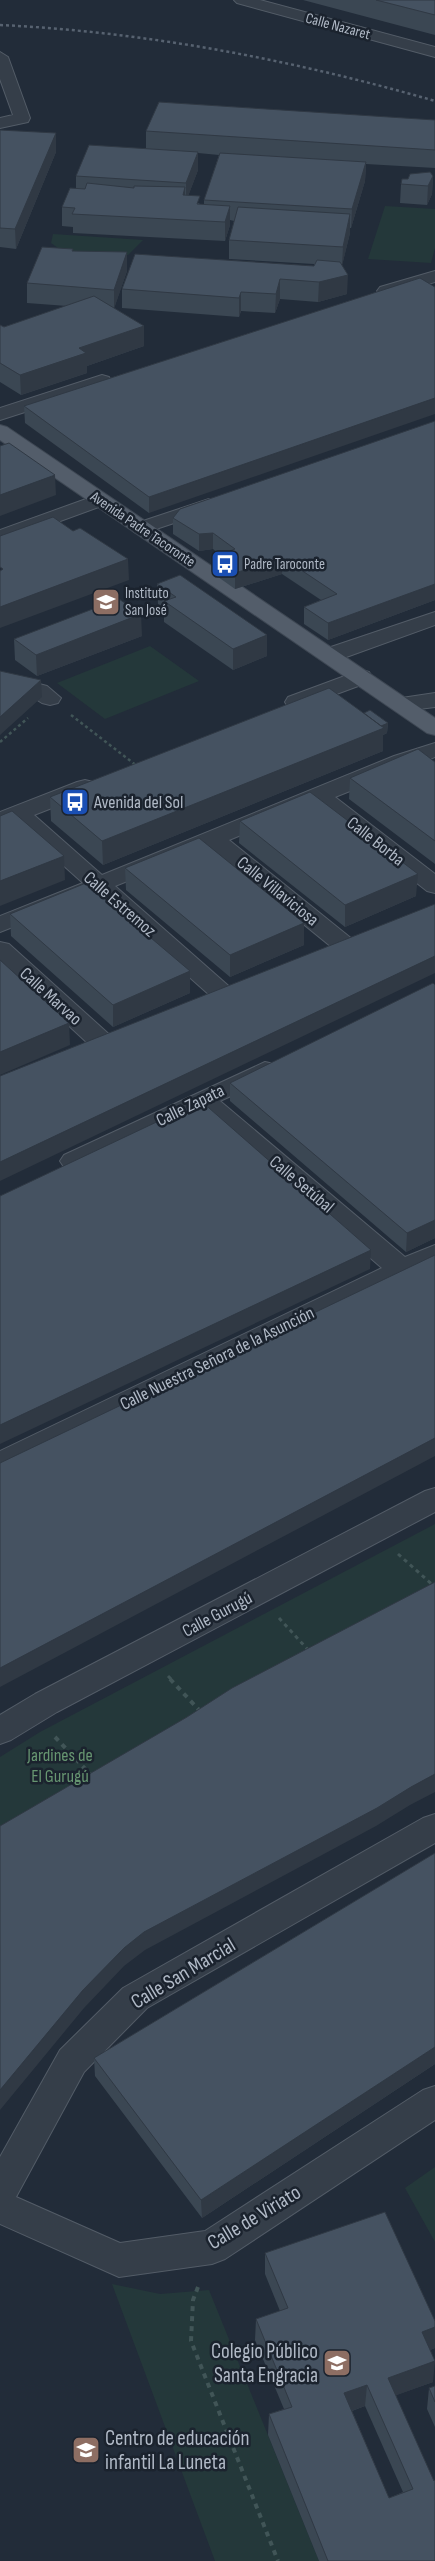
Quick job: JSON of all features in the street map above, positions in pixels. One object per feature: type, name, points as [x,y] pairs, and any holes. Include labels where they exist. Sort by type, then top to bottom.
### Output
[{"type":"main road","name":"Avenida Padre Tacoronte","points":[[0,431],[361,677],[404,704],[435,728]]},
{"type":"street","name":"Calle Nazaret","points":[[242,0],[435,52]]},
{"type":"street","points":[[0,57],[22,118],[0,123]]},
{"type":"street","points":[[371,296],[435,276]]},
{"type":"street","points":[[0,414],[115,377]]},
{"type":"street","points":[[141,528],[228,498]]},
{"type":"street","points":[[0,537],[100,500]]},
{"type":"street","points":[[330,656],[435,618]]},
{"type":"street","points":[[276,710],[361,677]]},
{"type":"street","points":[[0,681],[39,691],[50,698]]},
{"type":"street","points":[[404,704],[435,700]]},
{"type":"street","points":[[0,925],[402,761],[435,750]]},
{"type":"street","points":[[9,817],[137,766]]},
{"type":"street","name":"Calle Borba","points":[[318,795],[435,886]]},
{"type":"street","name":"Calle Estremoz","points":[[9,817],[232,990],[195,1005]]},
{"type":"street","name":"Calle Villaviciosa","points":[[212,838],[352,941],[316,956]]},
{"type":"street","name":"Calle Marvao","points":[[0,949],[112,1039],[77,1053]]},
{"type":"street","name":"Calle Zapata","points":[[53,1171],[283,1061]]},
{"type":"street","name":"Calle Setúbal","points":[[202,1100],[402,1269]]},
{"type":"street","name":"Calle Nuestra Señora de la Asunción","points":[[0,1463],[435,1254]]},
{"type":"street","name":"Calle Gurugú","points":[[0,1730],[46,1703],[435,1499]]},
{"type":"street","name":"Calle San Marcial","points":[[0,2191],[72,2061],[135,1998],[435,1827]]},
{"type":"street","name":"Calle de Viriato","points":[[0,2207],[119,2260],[212,2247],[435,2101]]},
{"type":"path","points":[[0,742],[50,698],[137,766]]},
{"type":"path","points":[[372,1532],[435,1587]]},
{"type":"path","points":[[289,1628],[315,1659]]},
{"type":"path","points":[[176,1684],[206,1718]]},
{"type":"path","points":[[64,1746],[98,1782]]},
{"type":"path","points":[[212,2247],[193,2300],[191,2341],[278,2561]]},
{"type":"green space","points":[[385,206],[435,209],[435,248],[431,263],[368,259]]},
{"type":"green space","points":[[53,234],[143,240],[128,255],[62,251],[51,243]]},
{"type":"green space","points":[[150,646],[199,681],[105,719],[57,683]]},
{"type":"green space","name":"Jardines de El Gurugú","points":[[435,1524],[435,1600],[0,1846],[0,1757],[40,1732]]},
{"type":"green space","points":[[435,2167],[435,2242],[405,2188]]},
{"type":"green space","points":[[112,2284],[160,2294],[209,2290],[319,2561],[215,2561]]},
{"type":"building","points":[[376,0],[435,0],[435,15]]},
{"type":"building","points":[[159,102],[435,120],[435,150],[146,131]]},
{"type":"building","points":[[0,130],[56,133],[15,229],[0,228]]},
{"type":"building","points":[[89,145],[198,152],[186,183],[76,176]]},
{"type":"building","points":[[220,153],[366,162],[352,209],[204,200]]},
{"type":"building","points":[[430,172],[433,176],[428,186],[401,184],[402,179],[408,179],[410,174]]},
{"type":"building","points":[[87,183],[134,188],[134,186],[185,187],[183,195],[200,196],[197,204],[230,206],[225,222],[72,214],[75,208],[62,207],[70,188],[85,189]]},
{"type":"building","points":[[238,207],[350,214],[343,247],[229,240]]},
{"type":"building","points":[[42,247],[73,249],[72,251],[127,252],[114,290],[27,283]]},
{"type":"building","points":[[135,254],[314,266],[317,260],[340,262],[348,275],[319,282],[280,279],[276,294],[241,292],[239,298],[122,289]]},
{"type":"building","points":[[420,278],[435,287],[435,398],[149,497],[24,406]]},
{"type":"building","points":[[94,296],[144,326],[79,348],[86,353],[20,375],[0,363],[0,325],[4,327]]},
{"type":"building","points":[[435,421],[435,584],[328,623],[304,607],[337,594],[283,558],[235,573],[214,557],[235,549],[213,533],[199,534],[173,518],[180,509]]},
{"type":"building","points":[[9,443],[55,475],[0,495],[0,446]]},
{"type":"building","points":[[53,517],[73,531],[80,528],[128,559],[0,607],[0,571],[3,569],[0,567],[0,536]]},
{"type":"building","points":[[180,575],[267,635],[233,649],[164,601],[176,597],[157,584]]},
{"type":"building","points":[[119,599],[141,614],[36,655],[14,639]]},
{"type":"building","points":[[0,671],[41,680],[0,717]]},
{"type":"building","points":[[329,688],[384,728],[102,841],[50,797]]},
{"type":"building","points":[[370,710],[388,723],[381,726],[364,713]]},
{"type":"building","points":[[418,749],[435,762],[435,841],[350,778]]},
{"type":"building","points":[[310,792],[418,874],[345,905],[240,821]]},
{"type":"building","points":[[12,811],[64,856],[0,881],[0,816]]},
{"type":"building","points":[[199,838],[304,923],[230,955],[125,868]]},
{"type":"building","points":[[86,883],[190,971],[113,1005],[10,914]]},
{"type":"building","points":[[435,904],[435,956],[0,1162],[0,1076]]},
{"type":"building","points":[[0,960],[69,1023],[0,1052]]},
{"type":"building","points":[[433,983],[435,985],[435,1220],[407,1233],[230,1083]]},
{"type":"building","points":[[201,1101],[371,1250],[0,1425],[0,1196]]},
{"type":"building","points":[[435,1255],[435,1438],[0,1668],[0,1463]]},
{"type":"building","points":[[435,1582],[435,1774],[377,1808],[144,1932],[124,1948],[83,1990],[0,2090],[0,1826],[187,1717],[232,1688]]},
{"type":"building","points":[[435,1853],[435,2047],[201,2200],[94,2058]]},
{"type":"building","name":"Colegio Público Santa Engracia","points":[[385,2212],[435,2321],[435,2327],[422,2332],[435,2361],[388,2378],[435,2480],[435,2561],[328,2561],[269,2414],[292,2407],[256,2319],[288,2308],[265,2253]],"holes":[[[367,2385],[413,2489],[389,2498],[344,2393]]]},
{"type":"building","points":[[435,2386],[435,2402],[429,2388]]},
{"type":"railway","points":[[0,25],[110,34],[220,50],[328,73],[435,101]]},
{"type":"place","name":"Padre Taroconte","points":[[225,564]]},
{"type":"place","name":"Instituto San José","points":[[106,602]]},
{"type":"place","name":"Avenida del Sol","points":[[75,802]]},
{"type":"place","name":"Colegio Público Santa Engracia","points":[[337,2363]]},
{"type":"place","name":"Centro de educación infantil La Luneta","points":[[86,2450]]}]
